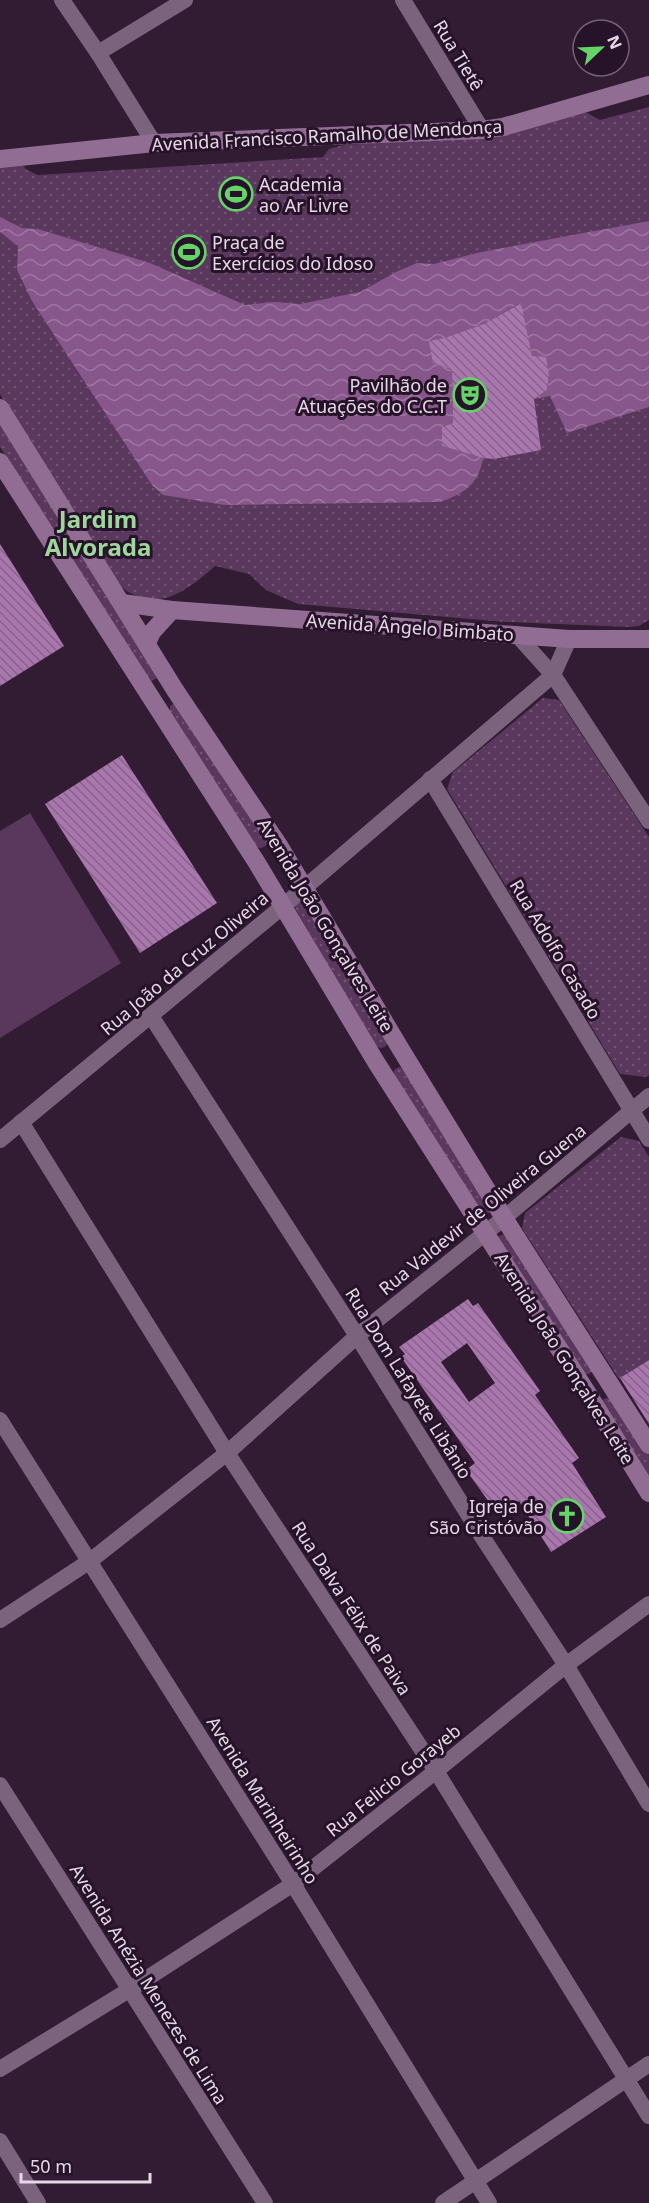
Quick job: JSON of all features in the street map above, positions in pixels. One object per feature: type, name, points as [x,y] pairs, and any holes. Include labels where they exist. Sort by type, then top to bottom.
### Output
[{"type":"main road","name":"Avenida Francisco Ramalho de Mendonça","points":[[0,159],[154,143],[482,130],[503,127],[649,85]]},
{"type":"main road","name":"Avenida João Gonçalves Leite","points":[[0,408],[175,690],[280,847],[399,1048],[504,1218],[649,1444]]},
{"type":"main road","name":"Avenida João Gonçalves Leite","points":[[0,462],[256,863],[376,1062],[590,1396],[649,1493]]},
{"type":"main road","name":"Avenida Ângelo Bimbato","points":[[122,603],[172,610],[569,639],[649,639]]},
{"type":"main road","points":[[147,643],[152,632],[172,610]]},
{"type":"main road","points":[[256,863],[280,847]]},
{"type":"main road","points":[[376,1062],[399,1048]]},
{"type":"main road","points":[[590,1396],[610,1383]]},
{"type":"street","points":[[62,0],[154,143]]},
{"type":"street","points":[[98,53],[185,0]]},
{"type":"street","name":"Rua Tietê","points":[[403,0],[482,130]]},
{"type":"street","points":[[516,634],[553,675],[649,821]]},
{"type":"street","name":"Rua João da Cruz Oliveira","points":[[0,1140],[305,888],[553,675],[569,639]]},
{"type":"street","name":"Rua Adolfo Casado","points":[[430,779],[649,1139]]},
{"type":"street","name":"Rua Dom Lafayete Libânio","points":[[151,1016],[566,1665],[649,1804]]},
{"type":"street","name":"Rua Valdevir de Oliveira Guena","points":[[0,1620],[90,1561],[227,1453],[357,1336],[504,1218],[649,1096]]},
{"type":"street","name":"Rua Dalva Félix de Paiva","points":[[21,1122],[227,1453],[436,1771],[649,2116]]},
{"type":"street","name":"Avenida Marinheirinho","points":[[0,1420],[293,1884],[489,2203]]},
{"type":"street","name":"Rua Felicio Gorayeb","points":[[0,2069],[129,1990],[293,1884],[566,1665],[649,1604]]},
{"type":"street","name":"Avenida Anézia Menezes de Lima","points":[[0,1785],[265,2203]]},
{"type":"street","points":[[443,2203],[649,2064]]},
{"type":"street","points":[[0,2141],[38,2203]]},
{"type":"shaded area","points":[[649,107],[649,620],[639,626],[629,627],[505,622],[298,604],[266,590],[249,574],[215,566],[190,586],[165,598],[140,597],[126,591],[112,579],[0,394],[0,164],[20,162],[27,170],[38,175],[323,157],[329,149],[344,145],[487,135],[584,111],[600,120]]},
{"type":"shaded area","points":[[0,420],[159,677],[151,681],[146,679],[0,447]]},
{"type":"shaded area","points":[[543,698],[559,700],[649,837],[649,1075],[646,1077],[620,1074],[447,789],[453,772]]},
{"type":"shaded area","points":[[176,702],[268,845],[261,848],[256,847],[170,712],[170,706]]},
{"type":"shaded area","points":[[30,813],[121,963],[0,1038],[0,831]]},
{"type":"shaded area","points":[[302,898],[388,1040],[386,1046],[381,1048],[375,1046],[295,908],[294,903]]},
{"type":"shaded area","points":[[399,1067],[404,1069],[490,1212],[485,1216],[481,1214],[394,1077],[394,1070]]},
{"type":"shaded area","points":[[621,1137],[639,1141],[649,1157],[649,1360],[619,1379],[522,1228],[525,1213]]},
{"type":"shaded area","points":[[504,1234],[593,1371],[589,1374],[584,1374],[497,1237]]},
{"type":"shaded area","points":[[609,1397],[614,1399],[649,1455],[649,1480],[602,1400]]},
{"type":"water","points":[[0,217],[22,228],[38,229],[150,263],[245,305],[274,302],[300,304],[360,292],[417,263],[434,264],[481,252],[649,221],[649,407],[567,433],[550,396],[534,399],[547,390],[549,375],[546,358],[532,356],[520,303],[484,324],[433,363],[452,370],[453,423],[442,427],[442,446],[483,458],[474,482],[455,496],[439,502],[225,505],[163,495],[152,485],[32,301],[17,270],[18,246],[0,232]]},
{"type":"building","points":[[521,303],[532,356],[546,357],[549,375],[547,390],[534,399],[541,450],[494,459],[442,446],[442,427],[453,423],[452,370],[433,363],[429,341],[445,338],[484,324]]},
{"type":"building","points":[[0,544],[64,646],[0,686]]},
{"type":"building","points":[[122,755],[217,903],[140,953],[45,804]]},
{"type":"building","points":[[468,1299],[473,1306],[478,1303],[540,1391],[535,1395],[579,1458],[572,1463],[606,1517],[551,1552],[519,1501],[499,1516],[466,1470],[475,1463],[401,1357],[405,1354],[399,1347]],"holes":[[[467,1343],[495,1383],[469,1402],[441,1362]]]},
{"type":"building","points":[[649,1360],[649,1424],[620,1378]]},
{"type":"place","name":"Academia ao Ar Livre","points":[[236,194]]},
{"type":"place","name":"Praça de Exercícios do Idoso","points":[[189,252]]},
{"type":"place","name":"Pavilhão de Atuações do C.C.T","points":[[470,395]]},
{"type":"place","name":"Igreja de São Cristóvão","points":[[567,1516]]},
{"type":"district","name":"Jardim Alvorada","points":[[98,532]]}]
